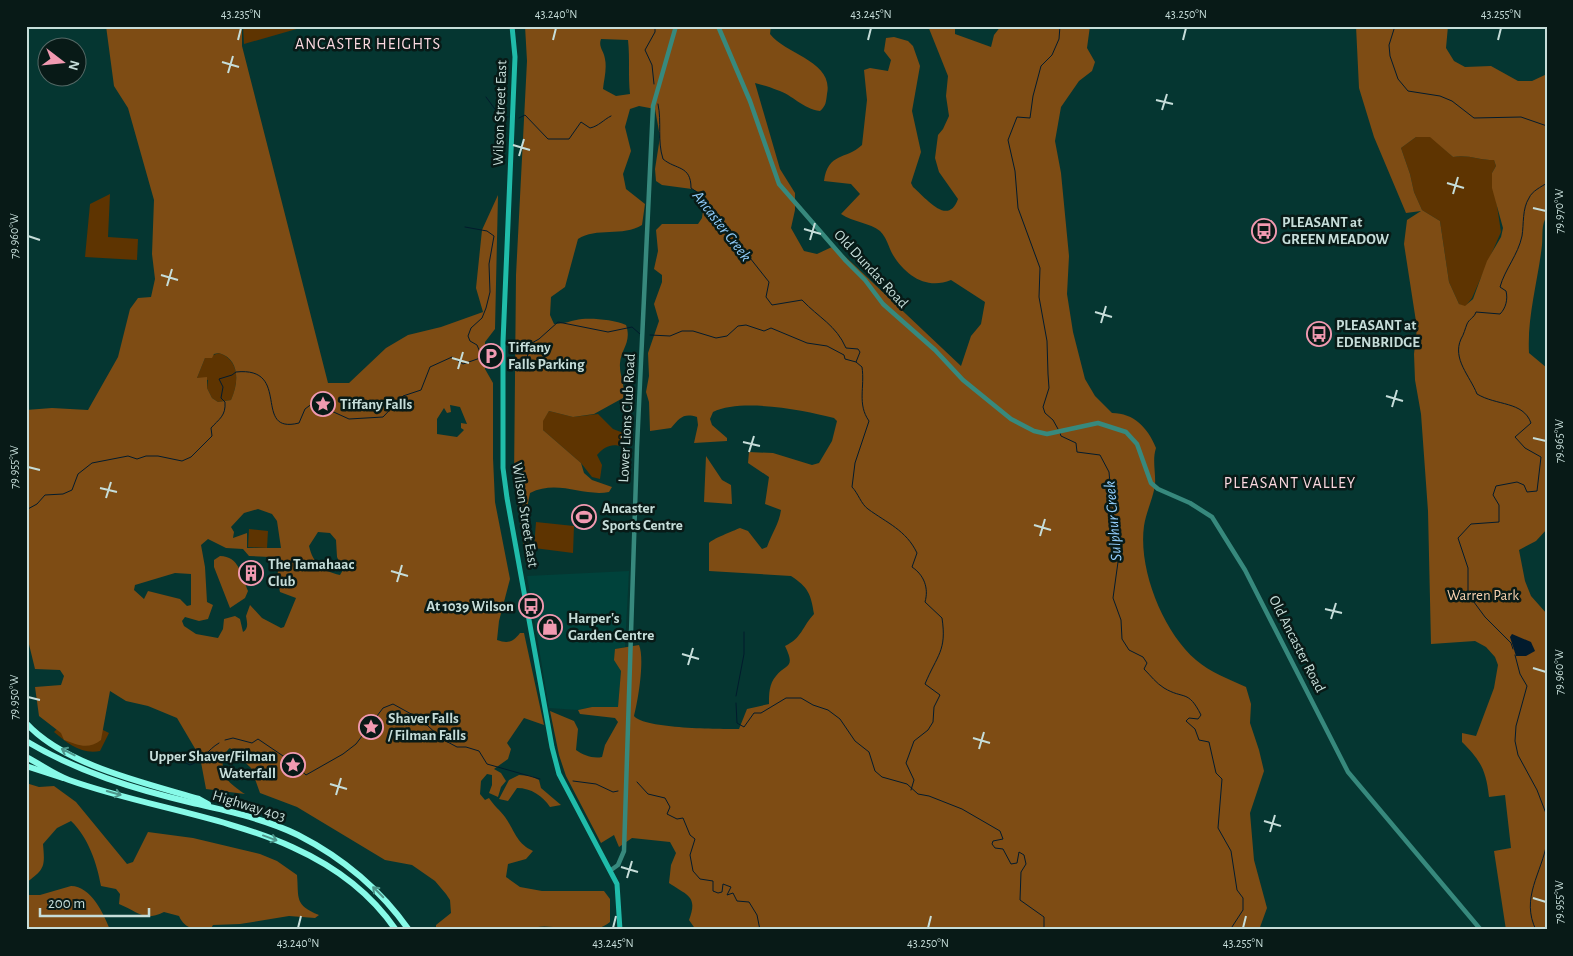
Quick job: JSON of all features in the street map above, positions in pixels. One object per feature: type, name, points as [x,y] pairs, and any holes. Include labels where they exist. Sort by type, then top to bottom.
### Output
[{"type":"highway","points":[[26,723],[40,735],[69,753],[109,770],[199,798],[212,806]]},
{"type":"highway","name":"Highway 403","points":[[26,741],[50,755],[105,779],[212,806],[296,834],[319,846],[346,864],[370,884],[386,900],[409,930]]},
{"type":"highway","name":"Highway 403","points":[[26,757],[67,779],[286,844],[325,863],[351,881],[378,908],[396,930]]},
{"type":"highway","points":[[26,766],[67,779]]},
{"type":"main road","name":"Wilson Street East","points":[[512,26],[515,56],[503,342],[503,468],[506,498],[552,747],[559,774],[611,870],[619,896],[620,930]]},
{"type":"street","name":"Lower Lions Club Road","points":[[611,870],[618,865],[624,851],[637,447],[653,106],[676,26]]},
{"type":"street","name":"Old Dundas Road","points":[[718,26],[750,101],[773,171],[785,193],[865,280],[883,304],[935,350],[963,380],[1017,423],[1042,433],[1056,433],[1066,430]]},
{"type":"street","name":"Old Ancaster Road","points":[[1066,430],[1098,423],[1126,432],[1137,444],[1151,483],[1158,489],[1190,502],[1212,517],[1245,570],[1348,772],[1481,930]]},
{"type":"shaded area","points":[[243,26],[299,26],[300,28],[244,44]]},
{"type":"shaded area","points":[[1430,136],[1453,157],[1463,156],[1494,160],[1496,166],[1492,173],[1501,232],[1472,298],[1465,307],[1459,304],[1449,282],[1440,221],[1422,210],[1414,192],[1401,148],[1416,137]]},
{"type":"shaded area","points":[[110,194],[108,237],[138,239],[137,260],[85,257],[90,204]]},
{"type":"shaded area","points":[[219,353],[231,361],[236,373],[236,380],[231,400],[218,402],[212,398],[207,388],[208,380],[197,378],[205,358]]},
{"type":"shaded area","points":[[549,411],[573,417],[598,414],[613,429],[626,434],[623,447],[609,446],[597,455],[602,465],[600,479],[592,477],[581,463],[543,430],[543,420]]},
{"type":"shaded area","points":[[536,522],[574,526],[573,553],[534,548]]},
{"type":"shaded area","points":[[249,529],[268,531],[267,548],[248,547]]},
{"type":"shaded area","points":[[629,571],[625,647],[615,649],[621,671],[618,707],[592,707],[578,710],[549,708],[527,576]]},
{"type":"shaded area","points":[[97,727],[109,733],[100,751],[93,752],[75,747],[54,732],[58,728]]},
{"type":"green space","points":[[106,26],[242,26],[242,46],[328,383],[349,383],[386,348],[408,335],[441,327],[483,312],[476,288],[482,230],[498,195],[495,329],[485,342],[485,369],[493,383],[495,502],[510,579],[499,621],[497,640],[510,641],[520,633],[524,633],[544,725],[524,718],[507,743],[511,749],[508,759],[494,769],[501,773],[506,781],[501,787],[498,797],[489,793],[492,785],[492,775],[487,774],[481,781],[480,794],[485,800],[489,798],[505,817],[519,840],[533,851],[526,859],[508,864],[506,877],[520,887],[542,891],[604,891],[610,899],[610,922],[600,928],[579,930],[547,926],[529,930],[436,930],[436,925],[451,913],[450,900],[435,881],[412,865],[385,860],[297,807],[260,793],[251,768],[230,748],[224,758],[223,770],[227,779],[245,794],[206,789],[200,757],[177,718],[148,706],[126,701],[110,691],[101,740],[87,746],[64,740],[61,733],[39,716],[35,687],[61,685],[64,676],[60,670],[35,669],[26,632],[26,410],[52,408],[88,410],[118,357],[130,309],[138,298],[151,297],[155,279],[152,254],[154,200],[128,108],[114,86]],"holes":[[[219,353],[226,356],[234,366],[236,379],[231,400],[218,402],[212,398],[207,388],[207,377],[197,378],[205,358],[212,358],[214,354]],[[450,405],[460,407],[467,424],[461,423],[461,428],[464,430],[457,437],[437,434],[437,419],[444,408],[447,413],[451,412]],[[258,509],[272,514],[277,521],[281,548],[247,548],[247,533],[233,538],[234,532],[231,527],[244,513]],[[318,532],[330,533],[336,540],[337,557],[343,570],[340,575],[323,569],[316,562],[309,546]],[[208,539],[226,548],[243,549],[249,556],[270,557],[279,564],[277,578],[280,592],[296,598],[284,627],[281,628],[262,618],[250,605],[246,616],[247,627],[243,632],[240,619],[235,616],[224,619],[223,629],[218,638],[196,634],[184,626],[182,621],[185,617],[199,621],[208,619],[213,605],[207,602],[205,567],[201,545]],[[175,573],[191,574],[191,605],[187,606],[180,599],[148,591],[144,599],[134,590],[135,585]]]},
{"type":"green space","points":[[525,26],[771,26],[770,34],[787,48],[816,66],[823,74],[827,83],[826,102],[820,111],[808,108],[783,92],[755,83],[780,169],[795,193],[795,210],[791,228],[804,251],[817,254],[834,246],[961,366],[971,336],[981,324],[985,302],[951,280],[942,283],[926,282],[911,275],[898,263],[880,231],[841,214],[860,194],[851,184],[824,181],[829,165],[862,145],[867,100],[864,70],[870,68],[888,71],[891,60],[884,51],[886,38],[894,37],[908,41],[913,46],[920,66],[912,111],[921,152],[911,183],[937,208],[949,210],[954,207],[958,199],[939,172],[935,158],[938,135],[949,116],[946,96],[948,76],[928,26],[955,26],[955,34],[991,47],[994,35],[1001,26],[1090,26],[1087,48],[1095,62],[1092,71],[1079,81],[1061,107],[1055,141],[1061,173],[1069,256],[1067,294],[1073,332],[1085,379],[1095,396],[1112,413],[1127,416],[1139,423],[1149,434],[1156,448],[1154,457],[1155,485],[1145,521],[1143,543],[1149,580],[1163,617],[1184,648],[1196,660],[1213,672],[1246,687],[1251,704],[1250,723],[1264,771],[1250,813],[1254,860],[1267,908],[1259,930],[696,930],[689,920],[692,912],[692,901],[686,894],[669,883],[671,865],[676,853],[670,842],[632,838],[619,847],[614,835],[601,843],[566,776],[559,755],[550,711],[574,721],[578,729],[576,750],[588,756],[602,757],[605,745],[618,722],[615,718],[580,714],[578,710],[592,707],[618,707],[621,671],[614,660],[615,649],[639,645],[641,651],[641,670],[634,716],[641,720],[667,726],[739,729],[747,709],[769,704],[772,682],[790,662],[785,646],[798,636],[814,614],[812,601],[805,588],[791,576],[709,571],[709,543],[740,528],[748,531],[762,549],[767,547],[781,510],[765,504],[769,477],[748,463],[749,452],[773,453],[812,465],[819,463],[832,441],[837,421],[834,418],[790,409],[740,406],[713,412],[710,419],[712,425],[727,438],[727,441],[694,443],[698,425],[697,417],[692,416],[682,417],[671,428],[650,431],[649,402],[646,392],[649,376],[648,353],[659,321],[654,304],[662,282],[662,275],[654,269],[658,251],[656,230],[662,224],[698,224],[702,218],[705,195],[692,189],[662,185],[656,181],[655,169],[660,137],[655,109],[639,106],[630,109],[625,127],[631,151],[623,174],[626,189],[645,204],[642,225],[627,231],[593,233],[578,239],[565,287],[551,297],[550,315],[554,324],[593,319],[626,325],[628,336],[620,363],[624,389],[623,398],[594,414],[573,417],[549,411],[543,421],[543,430],[581,463],[584,473],[592,480],[612,487],[609,492],[599,493],[550,488],[530,493],[526,513],[529,550],[526,563],[514,479],[516,275],[527,61]],"holes":[[[601,39],[628,40],[630,94],[616,96],[603,89],[606,63],[600,42]]]},
{"type":"green space","name":"Warren Park","points":[[1356,26],[1448,26],[1446,48],[1454,61],[1465,67],[1491,66],[1518,81],[1532,81],[1547,74],[1547,216],[1543,226],[1542,245],[1531,312],[1529,353],[1547,368],[1547,529],[1536,541],[1519,550],[1525,581],[1531,596],[1547,614],[1547,930],[1506,930],[1494,851],[1511,848],[1505,795],[1489,797],[1482,766],[1462,742],[1462,733],[1476,736],[1494,688],[1498,665],[1495,657],[1486,647],[1475,641],[1431,644],[1428,511],[1421,414],[1415,380],[1414,354],[1417,328],[1404,244],[1407,220],[1421,211],[1406,213],[1374,137],[1359,88]],"holes":[[[1416,137],[1430,137],[1453,157],[1463,156],[1494,160],[1496,166],[1492,173],[1492,188],[1503,228],[1501,237],[1487,261],[1473,299],[1465,306],[1459,304],[1449,282],[1440,221],[1422,210],[1414,192],[1401,148]]]},
{"type":"green space","points":[[706,456],[722,480],[731,485],[732,504],[704,502]]},
{"type":"green space","points":[[220,556],[232,559],[236,563],[242,573],[248,591],[245,598],[230,608],[214,567],[214,560]]},
{"type":"green space","points":[[519,775],[531,776],[539,780],[541,788],[561,805],[550,807],[536,793],[522,788],[517,788],[508,801],[499,799],[509,780]]},
{"type":"green space","points":[[26,783],[39,787],[54,786],[76,802],[127,864],[133,862],[148,832],[193,838],[260,854],[277,861],[297,875],[299,900],[305,908],[319,915],[315,918],[289,916],[240,924],[213,925],[210,930],[201,930],[188,927],[179,916],[164,912],[151,916],[141,915],[119,904],[120,894],[116,889],[101,886],[91,851],[77,827],[71,821],[57,828],[43,844],[44,863],[40,871],[26,883]]},
{"type":"green space","points":[[71,886],[78,887],[91,896],[104,916],[110,930],[26,930],[26,895],[40,895]]},
{"type":"water","points":[[1512,634],[1531,642],[1535,651],[1526,656],[1516,656],[1510,637]]},
{"type":"waterway","name":"Ancaster Creek","points":[[654,84],[652,65],[645,50],[655,32],[655,26]]},
{"type":"waterway","points":[[1058,429],[1053,420],[1045,413],[1043,407],[1049,388],[1047,341],[1039,297],[1040,268],[1018,208],[1015,171],[1008,140],[1017,117],[1030,118],[1033,96],[1041,66],[1052,55],[1059,39],[1060,26]]},
{"type":"waterway","points":[[1395,26],[1389,45],[1390,56],[1398,79],[1408,91],[1440,96],[1452,101],[1474,118],[1521,117],[1547,126]]},
{"type":"waterway","points":[[486,97],[500,116],[508,117]]},
{"type":"waterway","name":"Ancaster Creek","points":[[658,104],[660,145],[663,159],[686,172],[691,188],[701,195],[734,246],[750,258],[769,282],[766,297],[772,305],[802,300],[832,327],[846,348],[858,349],[860,352],[856,362],[862,367],[862,402],[865,415],[869,421],[855,463],[852,487],[866,507],[896,528],[913,545],[917,553],[912,567],[925,582],[925,602],[942,618],[942,646],[925,684],[940,695],[934,707],[933,722],[928,730],[914,741],[906,763],[914,780],[911,790]]},
{"type":"waterway","points":[[519,118],[525,115],[548,139],[569,139],[581,122],[590,128],[611,116]]},
{"type":"waterway","points":[[1513,649],[1511,643],[1485,617],[1468,594],[1468,568],[1458,538],[1471,524],[1499,522],[1499,505],[1493,495],[1496,486],[1517,482],[1524,485],[1527,492],[1537,491],[1541,457],[1525,448],[1515,437],[1531,423],[1522,411],[1516,407],[1477,394],[1460,360],[1459,346],[1467,324],[1476,312],[1500,314],[1504,309],[1507,294],[1500,287],[1520,243],[1527,202],[1532,193],[1547,183]]},
{"type":"waterway","points":[[465,227],[487,231],[494,236],[489,264],[490,292],[486,308],[482,318],[471,328],[468,336],[470,341],[477,345],[482,357]]},
{"type":"waterway","points":[[515,360],[527,358],[530,344],[539,339],[558,322],[608,332],[632,327],[640,334]]},
{"type":"waterway","points":[[650,335],[670,336],[682,331],[693,331],[716,338],[727,336],[738,326],[746,325],[764,331],[771,328],[807,343],[827,346],[844,355],[845,359],[856,362]]},
{"type":"waterway","points":[[26,510],[37,504],[45,495],[63,494],[72,490],[78,474],[92,463],[128,456],[137,459],[146,456],[158,456],[182,461],[191,457],[212,436],[211,428],[224,411],[225,402],[221,398],[223,387],[219,379],[236,372],[253,373],[263,379],[268,389],[273,411],[277,419],[285,424],[299,423],[305,409],[317,400],[327,409],[349,419],[383,417],[403,396],[421,390],[430,367],[452,357],[463,364],[486,356]]},
{"type":"waterway","name":"Sulphur Creek","points":[[1060,433],[1061,436],[1076,443],[1077,452],[1100,455],[1109,472],[1111,526],[1118,562],[1113,598],[1121,620],[1122,639],[1129,650],[1143,657],[1147,663],[1144,669],[1156,682],[1171,692],[1189,698],[1201,715],[1198,719],[1189,718],[1186,721],[1195,729],[1199,740],[1209,742],[1216,773],[1222,779],[1218,828],[1231,851],[1237,890],[1243,898],[1243,910],[1230,930]]},
{"type":"waterway","points":[[736,696],[744,654],[744,632]]},
{"type":"waterway","points":[[1515,655],[1520,674],[1527,686],[1516,726],[1515,741],[1518,755],[1537,790],[1547,816]]},
{"type":"waterway","name":"Ancaster Creek","points":[[736,703],[737,723],[744,727],[754,713],[761,713],[786,698],[801,698],[813,705],[828,710],[840,719],[855,741],[869,752],[875,771],[882,777],[907,784],[918,794],[929,796],[962,809],[1000,831],[1003,839],[993,841],[992,844],[995,848],[1003,849],[1011,864],[1017,863],[1019,852],[1024,855],[1026,864],[1021,872],[1020,900],[1044,917],[1044,927],[1041,930]]},
{"type":"waterway","name":"Ancaster Creek","points":[[225,740],[233,738],[252,743],[258,739],[292,762],[306,775],[343,754],[356,744],[383,708],[393,704],[413,715],[417,723],[427,725],[442,739],[457,747],[466,747],[479,751],[487,764],[540,779]]},
{"type":"waterway","name":"Ancaster Creek","points":[[167,754],[190,765],[198,761],[219,743]]},
{"type":"waterway","name":"Ancaster Creek","points":[[573,781],[596,784],[613,792],[618,791]]},
{"type":"waterway","name":"Ancaster Creek","points":[[637,782],[648,794],[665,798],[670,807],[667,814],[677,819],[683,818],[690,835],[695,839],[690,855],[693,871],[700,879],[713,881],[713,891],[722,892],[723,884],[731,887],[727,895],[733,893],[737,901],[749,902],[757,915],[760,930]]},
{"type":"waterway","points":[[1536,930],[1530,907],[1531,896],[1547,842]]},
{"type":"place","name":"PLEASANT at GREEN MEADOW","points":[[1264,231]]},
{"type":"place","name":"PLEASANT at EDENBRIDGE","points":[[1319,334]]},
{"type":"place","name":"Tiffany Falls Parking","points":[[491,356]]},
{"type":"place","name":"Tiffany Falls","points":[[323,404]]},
{"type":"place","name":"Ancaster Sports Centre","points":[[584,517]]},
{"type":"place","name":"The Tamahaac Club","points":[[251,573]]},
{"type":"place","name":"At 1039 Wilson","points":[[531,606]]},
{"type":"place","name":"Harper's Garden Centre","points":[[550,627]]},
{"type":"place","name":"Shaver Falls / Filman Falls","points":[[371,727]]},
{"type":"place","name":"Upper Shaver/Filman Waterfall","points":[[293,765]]},
{"type":"district","name":"ANCASTER HEIGHTS","points":[[368,44]]},
{"type":"district","name":"PLEASANT VALLEY","points":[[1290,483]]}]
